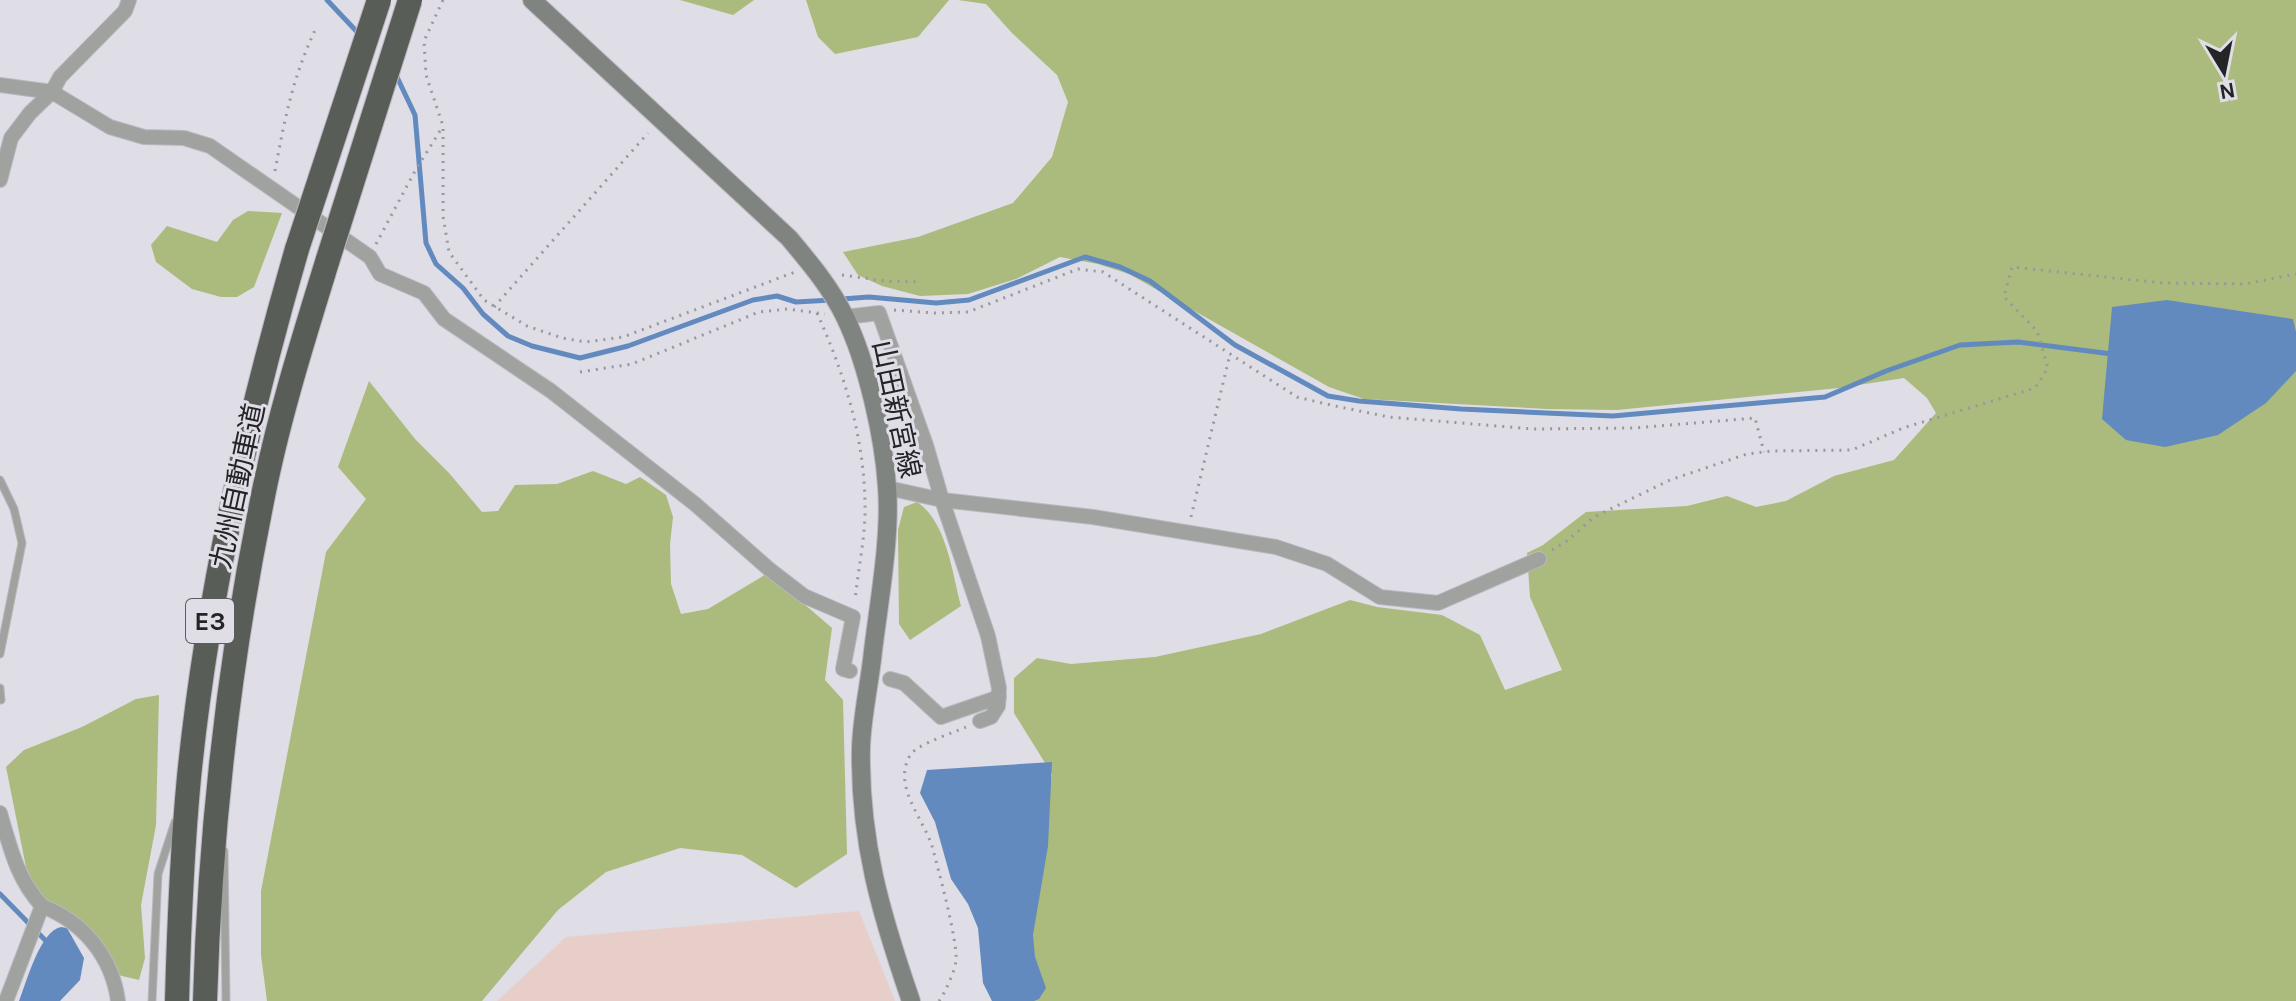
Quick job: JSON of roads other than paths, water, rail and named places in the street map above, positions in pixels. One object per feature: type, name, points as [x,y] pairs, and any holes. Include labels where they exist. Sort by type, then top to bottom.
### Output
[{"type":"highway","name":"九州自動車道","points":[[177,1001],[189,777],[207,638],[233,497],[263,363],[379,0]]},
{"type":"highway","name":"九州自動車道","points":[[205,1001],[208,902],[219,777],[235,650],[261,503],[291,381],[410,0]]},
{"type":"main road","name":"山田新宮線","points":[[532,0],[789,238],[816,269],[845,317],[862,362],[888,488],[861,744],[864,829],[885,926],[911,1001]]},
{"type":"street","points":[[0,180],[11,138],[30,113],[52,92],[60,77],[125,11],[129,0]]},
{"type":"street","points":[[0,85],[52,92],[110,127],[144,137],[184,138],[210,146],[370,257],[380,274],[424,293],[444,319],[551,391],[695,504],[804,596],[853,617],[843,669],[850,671]]},
{"type":"street","points":[[845,317],[879,313],[926,445],[988,636],[999,688],[998,706],[991,717],[980,721]]},
{"type":"street","points":[[888,488],[942,500],[1093,517],[1276,547],[1327,564],[1380,597],[1438,603],[1539,559]]},
{"type":"street","points":[[890,679],[904,683],[941,717],[999,697]]},
{"type":"street","points":[[0,813],[16,869],[29,892],[42,906],[65,915],[94,942],[117,989],[118,1001]]},
{"type":"street","points":[[6,1001],[42,906]]},
{"type":"lane","points":[[0,480],[19,524],[22,543],[0,654]]},
{"type":"lane","points":[[0,688],[1,700]]},
{"type":"lane","points":[[152,1001],[158,874],[189,777]]},
{"type":"lane","points":[[219,777],[226,876],[226,1001]]},
{"type":"water","points":[[2167,300],[2293,319],[2296,371],[2266,403],[2218,435],[2165,447],[2126,440],[2102,419],[2112,307]]},
{"type":"water","points":[[1052,762],[1048,846],[1033,935],[1035,957],[1046,988],[1034,1001],[992,1001],[983,983],[978,928],[968,904],[951,879],[935,822],[920,793],[927,770]]},
{"type":"water","points":[[67,928],[84,958],[80,980],[60,1001],[19,1001],[41,947],[53,931]]},
{"type":"waterway","points":[[327,0],[360,35]]},
{"type":"waterway","points":[[396,75],[415,115],[426,243],[436,264],[508,336],[532,346],[580,358],[628,346],[753,300],[777,296],[796,302],[832,300]]},
{"type":"waterway","points":[[842,299],[869,297],[936,303],[969,300],[1085,257],[1120,267],[1150,281],[1235,345],[1328,396],[1461,409],[1613,416],[1825,397],[1960,345],[2018,342],[2112,354]]},
{"type":"waterway","points":[[0,894],[47,942]]}]
